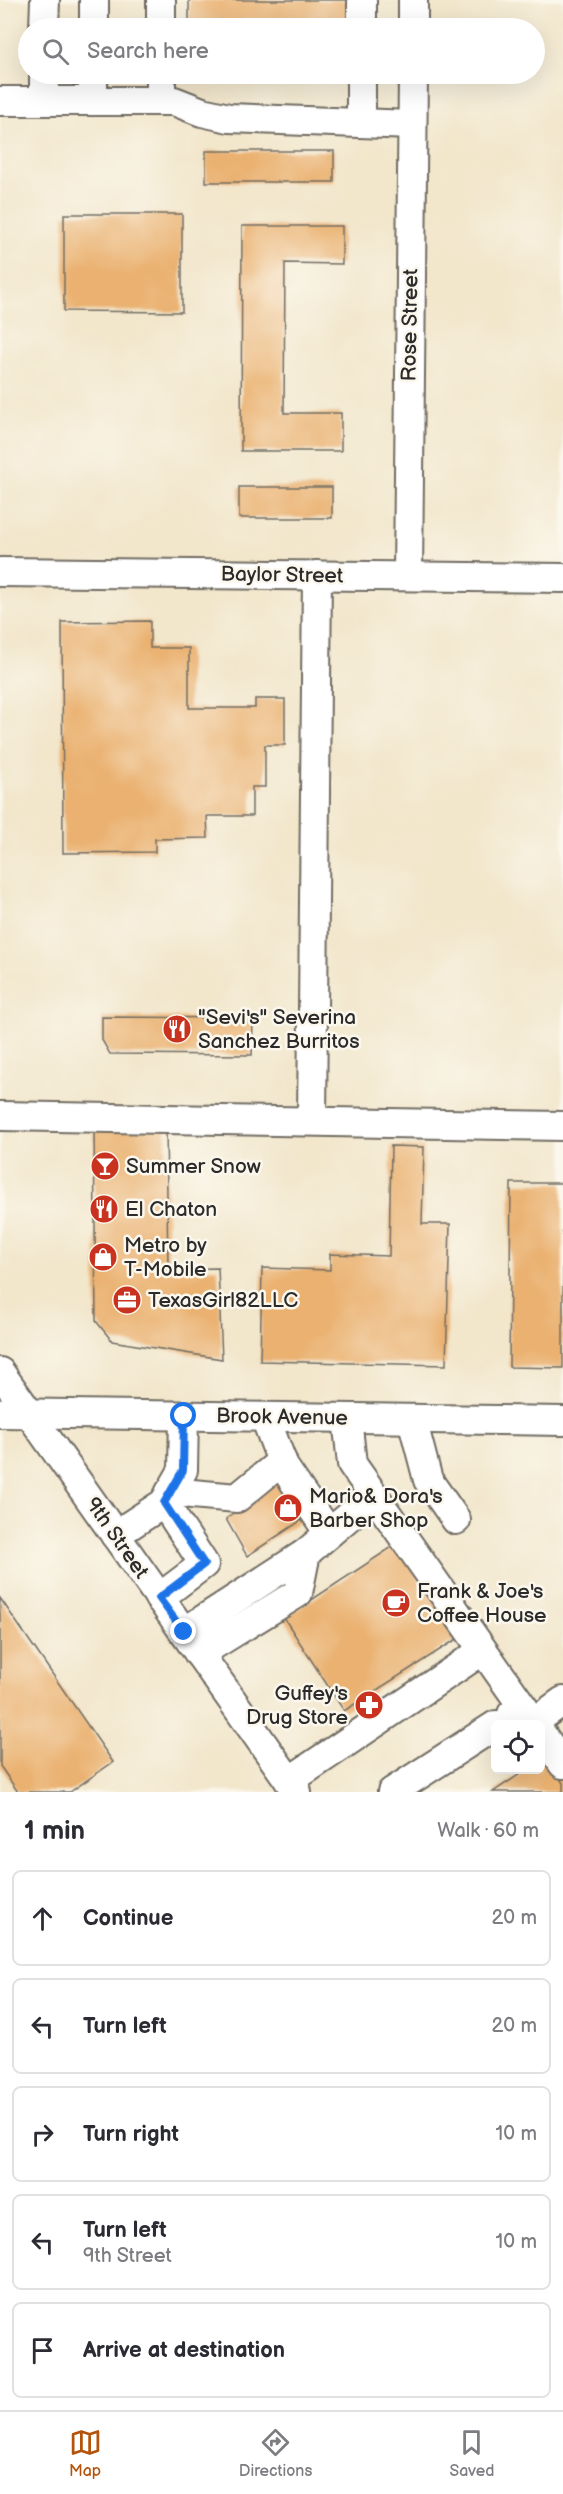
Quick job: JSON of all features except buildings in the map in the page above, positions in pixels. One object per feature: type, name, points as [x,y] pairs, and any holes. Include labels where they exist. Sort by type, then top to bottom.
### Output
[{"type":"street","points":[[44,18],[45,0]]},
{"type":"street","points":[[94,0],[94,18]]},
{"type":"street","points":[[161,0],[161,18]]},
{"type":"street","points":[[362,0],[362,18]]},
{"type":"street","points":[[413,0],[413,18]]},
{"type":"street","points":[[361,84],[361,123]]},
{"type":"street","name":"Rose Street","points":[[408,576],[413,84]]},
{"type":"street","points":[[0,101],[44,87],[161,87],[174,101],[202,112],[229,118],[412,125]]},
{"type":"street","name":"Baylor Street","points":[[0,572],[563,578]]},
{"type":"street","points":[[312,1121],[317,575]]},
{"type":"street","points":[[0,1116],[563,1126]]},
{"type":"street","name":"9th Street","points":[[0,1372],[293,1787]]},
{"type":"street","name":"Brook Avenue","points":[[0,1413],[563,1421]]},
{"type":"street","points":[[115,1535],[167,1498],[183,1470],[184,1416]]},
{"type":"street","points":[[266,1417],[282,1461],[329,1533]]},
{"type":"street","points":[[347,1418],[352,1464],[532,1720]]},
{"type":"street","points":[[412,1419],[428,1479],[456,1520]]},
{"type":"street","points":[[167,1498],[237,1498],[282,1461]]},
{"type":"street","points":[[191,1643],[298,1593],[306,1553],[373,1496]]},
{"type":"street","points":[[159,1598],[204,1564],[167,1498]]},
{"type":"street","points":[[293,1787],[482,1651]]},
{"type":"street","points":[[534,1720],[563,1701]]},
{"type":"street","points":[[392,1792],[491,1728]]},
{"type":"street","points":[[545,1738],[563,1764]]},
{"type":"place","name":"\"Sevi's\" Severina Sanchez Burritos","points":[[177,1029]]},
{"type":"place","name":"Summer Snow","points":[[105,1166]]},
{"type":"place","name":"El Chaton","points":[[104,1209]]},
{"type":"place","name":"Metro by T-Mobile","points":[[103,1257]]},
{"type":"place","name":"TexasGirl82LLC","points":[[127,1300]]},
{"type":"place","name":"Mario& Dora's Barber Shop","points":[[288,1508]]},
{"type":"place","name":"Frank & Joe's Coffee House","points":[[396,1603]]},
{"type":"place","name":"Guffey's Drug Store","points":[[369,1705]]},
{"type":"route","points":[[184,1416],[183,1470],[164,1503],[204,1564],[159,1598],[184,1632]]}]
